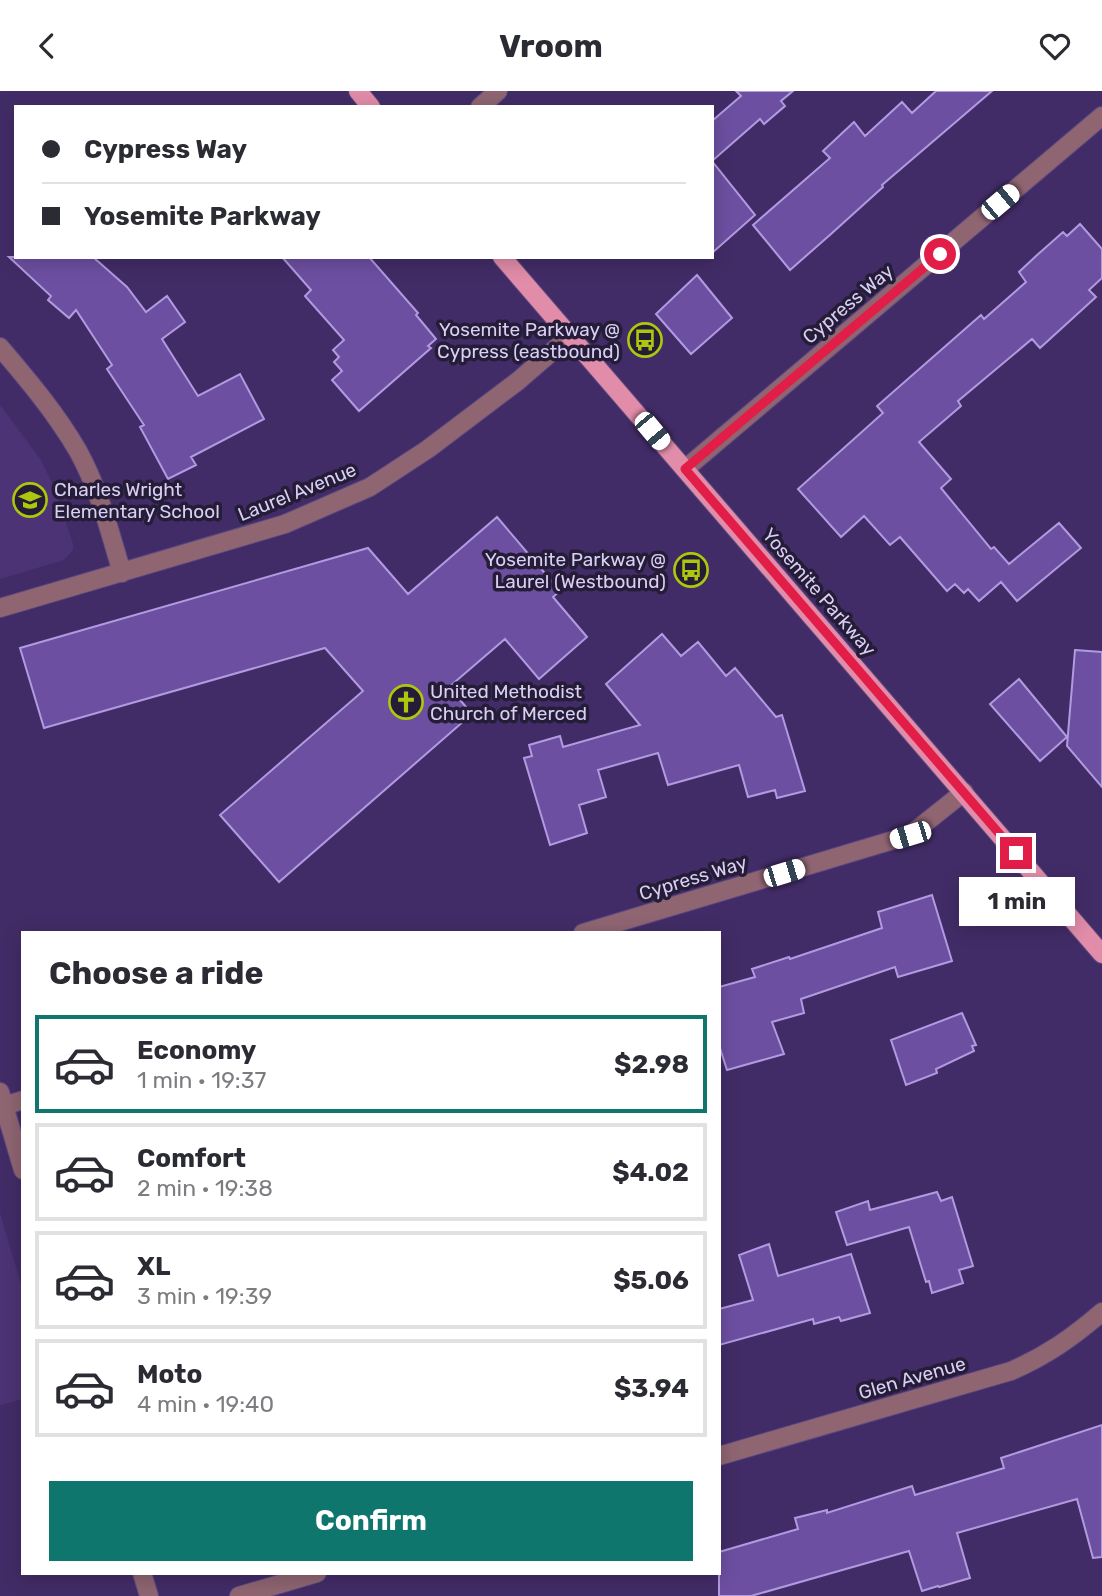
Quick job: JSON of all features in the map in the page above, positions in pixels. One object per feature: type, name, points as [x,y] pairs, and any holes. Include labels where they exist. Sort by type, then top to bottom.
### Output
[{"type":"main road","points":[[358,91],[369,105]]},
{"type":"main road","name":"Yosemite Parkway","points":[[504,259],[1102,954]]},
{"type":"street","points":[[482,105],[498,91]]},
{"type":"street","name":"Cypress Way","points":[[685,469],[1102,116]]},
{"type":"street","name":"Laurel Avenue","points":[[0,608],[285,524],[370,487],[428,449],[519,381],[570,336]]},
{"type":"street","points":[[0,347],[36,388],[78,452],[99,499],[122,573]]},
{"type":"street","name":"Cypress Way","points":[[590,931],[910,835],[964,792]]},
{"type":"street","points":[[21,1100],[2,1099],[21,1163]]},
{"type":"street","name":"Glen Avenue","points":[[721,1455],[1011,1371],[1051,1352],[1102,1312]]},
{"type":"street","points":[[143,1575],[149,1596]]},
{"type":"street","points":[[239,1596],[310,1575]]},
{"type":"shaded area","name":"Charles Wright Elementary School","points":[[0,405],[41,460],[54,487],[73,550],[64,560],[0,579]]},
{"type":"shaded area","points":[[0,1213],[21,1284],[21,1400],[0,1405]]},
{"type":"building","points":[[736,91],[793,91],[781,101],[785,106],[764,124],[760,119],[714,159],[714,119],[741,96]]},
{"type":"building","points":[[936,91],[992,91],[882,185],[883,187],[790,270],[753,225],[830,158],[823,151],[854,122],[865,136],[902,102],[912,113]]},
{"type":"building","points":[[714,164],[755,215],[714,251]]},
{"type":"building","points":[[1080,224],[1102,249],[1102,278],[1089,290],[1096,297],[1040,348],[1032,339],[958,401],[961,406],[919,442],[951,479],[941,488],[991,549],[994,547],[1009,564],[1059,523],[1081,548],[1017,601],[1001,582],[979,601],[968,589],[964,593],[955,584],[947,591],[900,537],[890,545],[864,516],[841,537],[798,489],[883,413],[877,406],[981,315],[984,319],[1026,282],[1019,272],[1036,256],[1063,232],[1067,236]]},
{"type":"building","points":[[9,257],[95,259],[127,287],[146,312],[167,296],[185,322],[162,339],[198,396],[240,374],[264,419],[191,457],[196,465],[168,479],[140,427],[144,425],[107,369],[112,365],[76,310],[69,318],[48,300],[51,296]]},
{"type":"building","points":[[284,259],[371,259],[418,313],[416,315],[436,339],[428,346],[431,348],[359,411],[332,380],[342,371],[334,362],[339,357],[333,350],[344,340],[305,296],[311,290]]},
{"type":"building","points":[[697,275],[732,318],[691,354],[656,314]]},
{"type":"building","name":"United Methodist Church of Merced","points":[[497,517],[560,591],[553,597],[587,637],[539,679],[505,639],[449,687],[472,714],[279,882],[220,815],[363,691],[325,648],[44,728],[20,648],[368,548],[408,594]]},
{"type":"building","points":[[662,634],[681,656],[698,642],[726,676],[735,668],[776,717],[782,715],[805,791],[777,798],[775,790],[748,797],[739,765],[668,785],[658,753],[598,770],[606,797],[579,805],[587,833],[550,845],[524,758],[532,756],[529,745],[560,736],[563,747],[640,725],[606,684]]},
{"type":"building","points":[[1075,650],[1102,652],[1102,787],[1067,746]]},
{"type":"building","points":[[1019,679],[1067,737],[1040,761],[990,704]]},
{"type":"building","points":[[932,895],[952,961],[898,977],[895,967],[801,999],[804,1013],[772,1022],[784,1054],[727,1070],[721,1051],[721,986],[755,977],[752,969],[882,928],[878,912]]},
{"type":"building","points":[[962,1013],[976,1045],[972,1046],[974,1051],[936,1069],[937,1073],[906,1085],[891,1040]]},
{"type":"building","points":[[937,1192],[941,1201],[952,1197],[973,1266],[959,1270],[963,1283],[932,1293],[909,1227],[847,1245],[836,1212],[868,1201],[870,1210]]},
{"type":"building","points":[[769,1244],[778,1276],[851,1254],[870,1313],[841,1321],[839,1317],[814,1324],[813,1319],[721,1344],[721,1308],[753,1300],[739,1255]]},
{"type":"building","points":[[1102,1425],[1102,1557],[1093,1558],[1077,1499],[957,1533],[970,1578],[939,1587],[922,1591],[909,1551],[751,1596],[719,1596],[721,1551],[798,1529],[795,1518],[827,1510],[827,1513],[912,1486],[915,1495],[1004,1468],[1001,1458]]},
{"type":"place","name":"Yosemite Parkway @ Cypress (eastbound)","points":[[645,340]]},
{"type":"place","name":"Charles Wright Elementary School","points":[[30,500]]},
{"type":"place","name":"Yosemite Parkway @ Laurel (Westbound)","points":[[691,570]]},
{"type":"place","name":"United Methodist Church of Merced","points":[[406,702]]},
{"type":"route","points":[[940,254],[685,469],[1016,853]]}]
